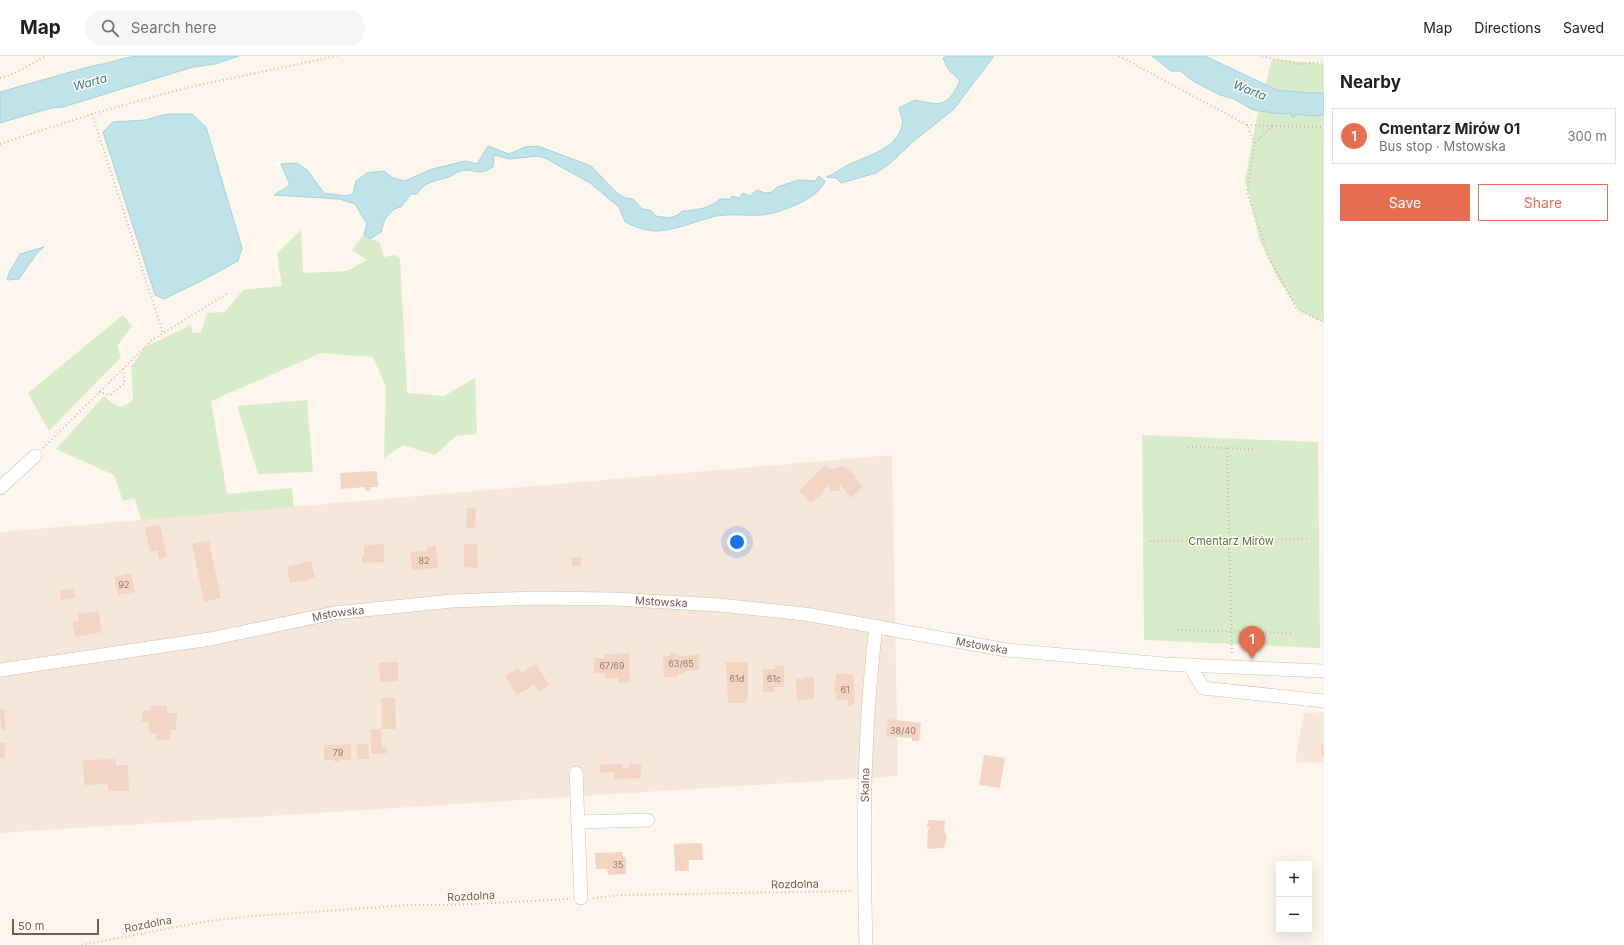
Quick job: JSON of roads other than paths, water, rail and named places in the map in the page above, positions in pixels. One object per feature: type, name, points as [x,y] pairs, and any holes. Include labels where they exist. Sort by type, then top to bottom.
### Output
[{"type":"street","points":[[0,488],[35,456]]},
{"type":"street","name":"Mstowska","points":[[0,670],[210,639],[334,613],[452,601],[534,598],[614,599],[719,604],[805,614],[1007,650],[1096,659],[1324,671]]},
{"type":"street","name":"Skalna","points":[[866,945],[864,890],[869,681],[876,626]]},
{"type":"street","points":[[1189,665],[1203,688],[1324,701]]},
{"type":"street","points":[[576,773],[581,898]]},
{"type":"street","points":[[578,822],[648,820]]},
{"type":"water","name":"Warta","points":[[136,56],[239,56],[215,64],[193,67],[63,107],[51,108],[0,123],[0,92],[92,66]]},
{"type":"water","points":[[946,56],[994,56],[953,110],[915,140],[888,165],[876,173],[841,183],[836,178],[826,177],[848,165],[880,151],[894,141],[899,134],[902,124],[899,108],[915,100],[938,103],[947,100],[951,96],[960,81],[948,69],[943,58]]},
{"type":"water","name":"Warta","points":[[1152,56],[1205,56],[1277,90],[1324,93],[1324,115],[1313,116],[1295,114],[1295,117],[1292,117],[1291,113],[1281,114],[1253,110],[1234,99],[1220,95],[1193,81],[1180,71],[1171,71]]},
{"type":"water","points":[[167,114],[192,114],[206,127],[242,248],[238,261],[164,299],[155,295],[103,132],[113,122],[145,120]]},
{"type":"water","points":[[488,146],[509,154],[525,147],[538,146],[591,166],[617,193],[625,198],[633,199],[642,209],[650,210],[656,216],[669,218],[678,215],[682,211],[697,210],[707,207],[720,199],[731,199],[732,196],[739,198],[743,193],[750,196],[757,190],[765,193],[772,192],[777,187],[799,180],[815,181],[819,176],[825,181],[822,187],[809,198],[776,212],[763,215],[717,216],[672,229],[653,231],[633,226],[625,222],[619,207],[590,183],[547,159],[538,156],[510,159],[494,155],[493,167],[488,170],[480,172],[465,170],[460,171],[427,184],[417,194],[411,194],[401,207],[394,209],[385,219],[381,232],[370,239],[364,234],[367,224],[355,204],[339,199],[274,195],[290,185],[281,164],[297,163],[307,170],[324,193],[346,196],[353,194],[356,181],[367,173],[384,171],[393,178],[405,181],[432,169],[465,161],[477,164]]},
{"type":"water","points":[[44,247],[37,253],[19,279],[7,280],[9,273],[20,254]]},
{"type":"place","name":"Cmentarz Mirów 01","points":[[1252,659]]},
{"type":"park label","name":"Cmentarz Mirów","points":[[1231,541]]}]
